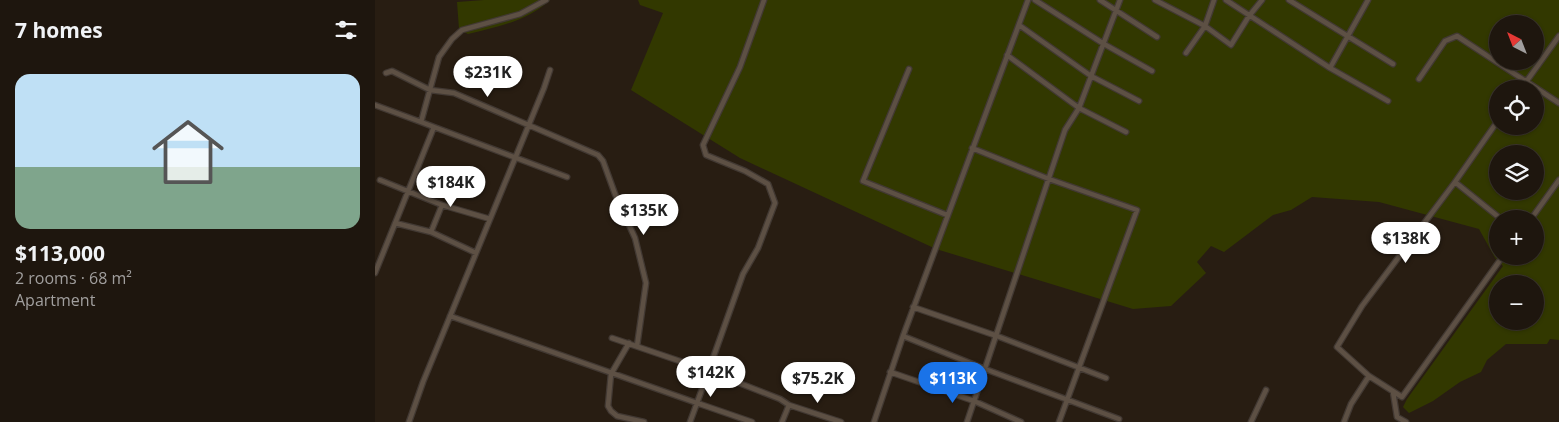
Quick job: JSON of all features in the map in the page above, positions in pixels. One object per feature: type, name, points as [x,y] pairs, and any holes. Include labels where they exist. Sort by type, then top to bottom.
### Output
[{"type":"street","points":[[421,122],[439,57],[451,39],[462,30],[519,14],[547,0]]},
{"type":"street","points":[[690,422],[710,371],[743,274],[758,248],[775,203],[768,184],[745,171],[706,155],[703,144],[740,67],[764,0]]},
{"type":"street","points":[[873,422],[913,307],[1028,0]]},
{"type":"street","points":[[1035,0],[1104,44],[1152,71]]},
{"type":"street","points":[[1100,0],[1157,37]]},
{"type":"street","points":[[967,422],[1065,130],[1079,108],[1120,0]]},
{"type":"street","points":[[1155,0],[1205,26],[1231,45],[1249,16],[1262,0]]},
{"type":"street","points":[[1186,53],[1205,26],[1214,0]]},
{"type":"street","points":[[1226,0],[1330,68],[1388,101]]},
{"type":"street","points":[[1289,0],[1393,64]]},
{"type":"street","points":[[1330,68],[1368,0]]},
{"type":"street","points":[[1019,25],[1091,76],[1139,101]]},
{"type":"street","points":[[1419,80],[1445,41],[1457,36],[1523,80]]},
{"type":"street","points":[[1527,80],[1559,36]]},
{"type":"street","points":[[1007,55],[1079,108],[1126,132]]},
{"type":"street","points":[[909,69],[863,182],[947,215]]},
{"type":"street","points":[[409,422],[423,382],[550,70]]},
{"type":"street","points":[[386,73],[391,71],[430,90],[454,93],[597,155],[603,161],[615,194],[635,238],[646,283],[637,346]]},
{"type":"street","points":[[1544,93],[1559,103]]},
{"type":"street","points":[[375,105],[567,177]]},
{"type":"street","points":[[375,272],[434,127]]},
{"type":"street","points":[[1489,133],[1362,306],[1337,347],[1369,376],[1402,397],[1497,265]]},
{"type":"street","points":[[972,148],[1049,179],[1137,210],[1059,422]]},
{"type":"street","points":[[380,180],[442,205],[490,219]]},
{"type":"street","points":[[1537,210],[1559,180]]},
{"type":"street","points":[[1455,182],[1490,210]]},
{"type":"street","points":[[431,232],[442,205]]},
{"type":"street","points":[[395,223],[431,232],[476,253]]},
{"type":"street","points":[[913,307],[997,336],[1106,378]]},
{"type":"street","points":[[450,316],[752,422]]},
{"type":"street","points":[[903,336],[985,370],[1119,419]]},
{"type":"street","points":[[612,338],[710,371],[789,404],[841,422]]},
{"type":"street","points":[[629,344],[611,374],[608,406],[617,416],[644,422]]},
{"type":"street","points":[[890,372],[974,401],[1021,422]]},
{"type":"street","points":[[1344,422],[1351,404],[1369,376]]},
{"type":"street","points":[[1251,422],[1266,390]]},
{"type":"street","points":[[1393,392],[1397,417],[1406,422]]},
{"type":"street","points":[[782,422],[789,404]]},
{"type":"green space","points":[[550,0],[532,13],[501,26],[468,34],[459,29],[457,2]]},
{"type":"green space","points":[[638,0],[1559,0],[1559,340],[1550,339],[1547,344],[1506,344],[1487,360],[1481,372],[1460,382],[1433,401],[1409,413],[1403,407],[1489,285],[1489,330],[1544,330],[1544,275],[1497,275],[1502,265],[1544,265],[1544,210],[1489,210],[1489,247],[1479,229],[1379,202],[1312,197],[1291,210],[1273,215],[1224,252],[1211,246],[1197,262],[1206,273],[1171,306],[1133,309],[936,249],[740,158],[631,90],[663,13],[640,5]]}]
